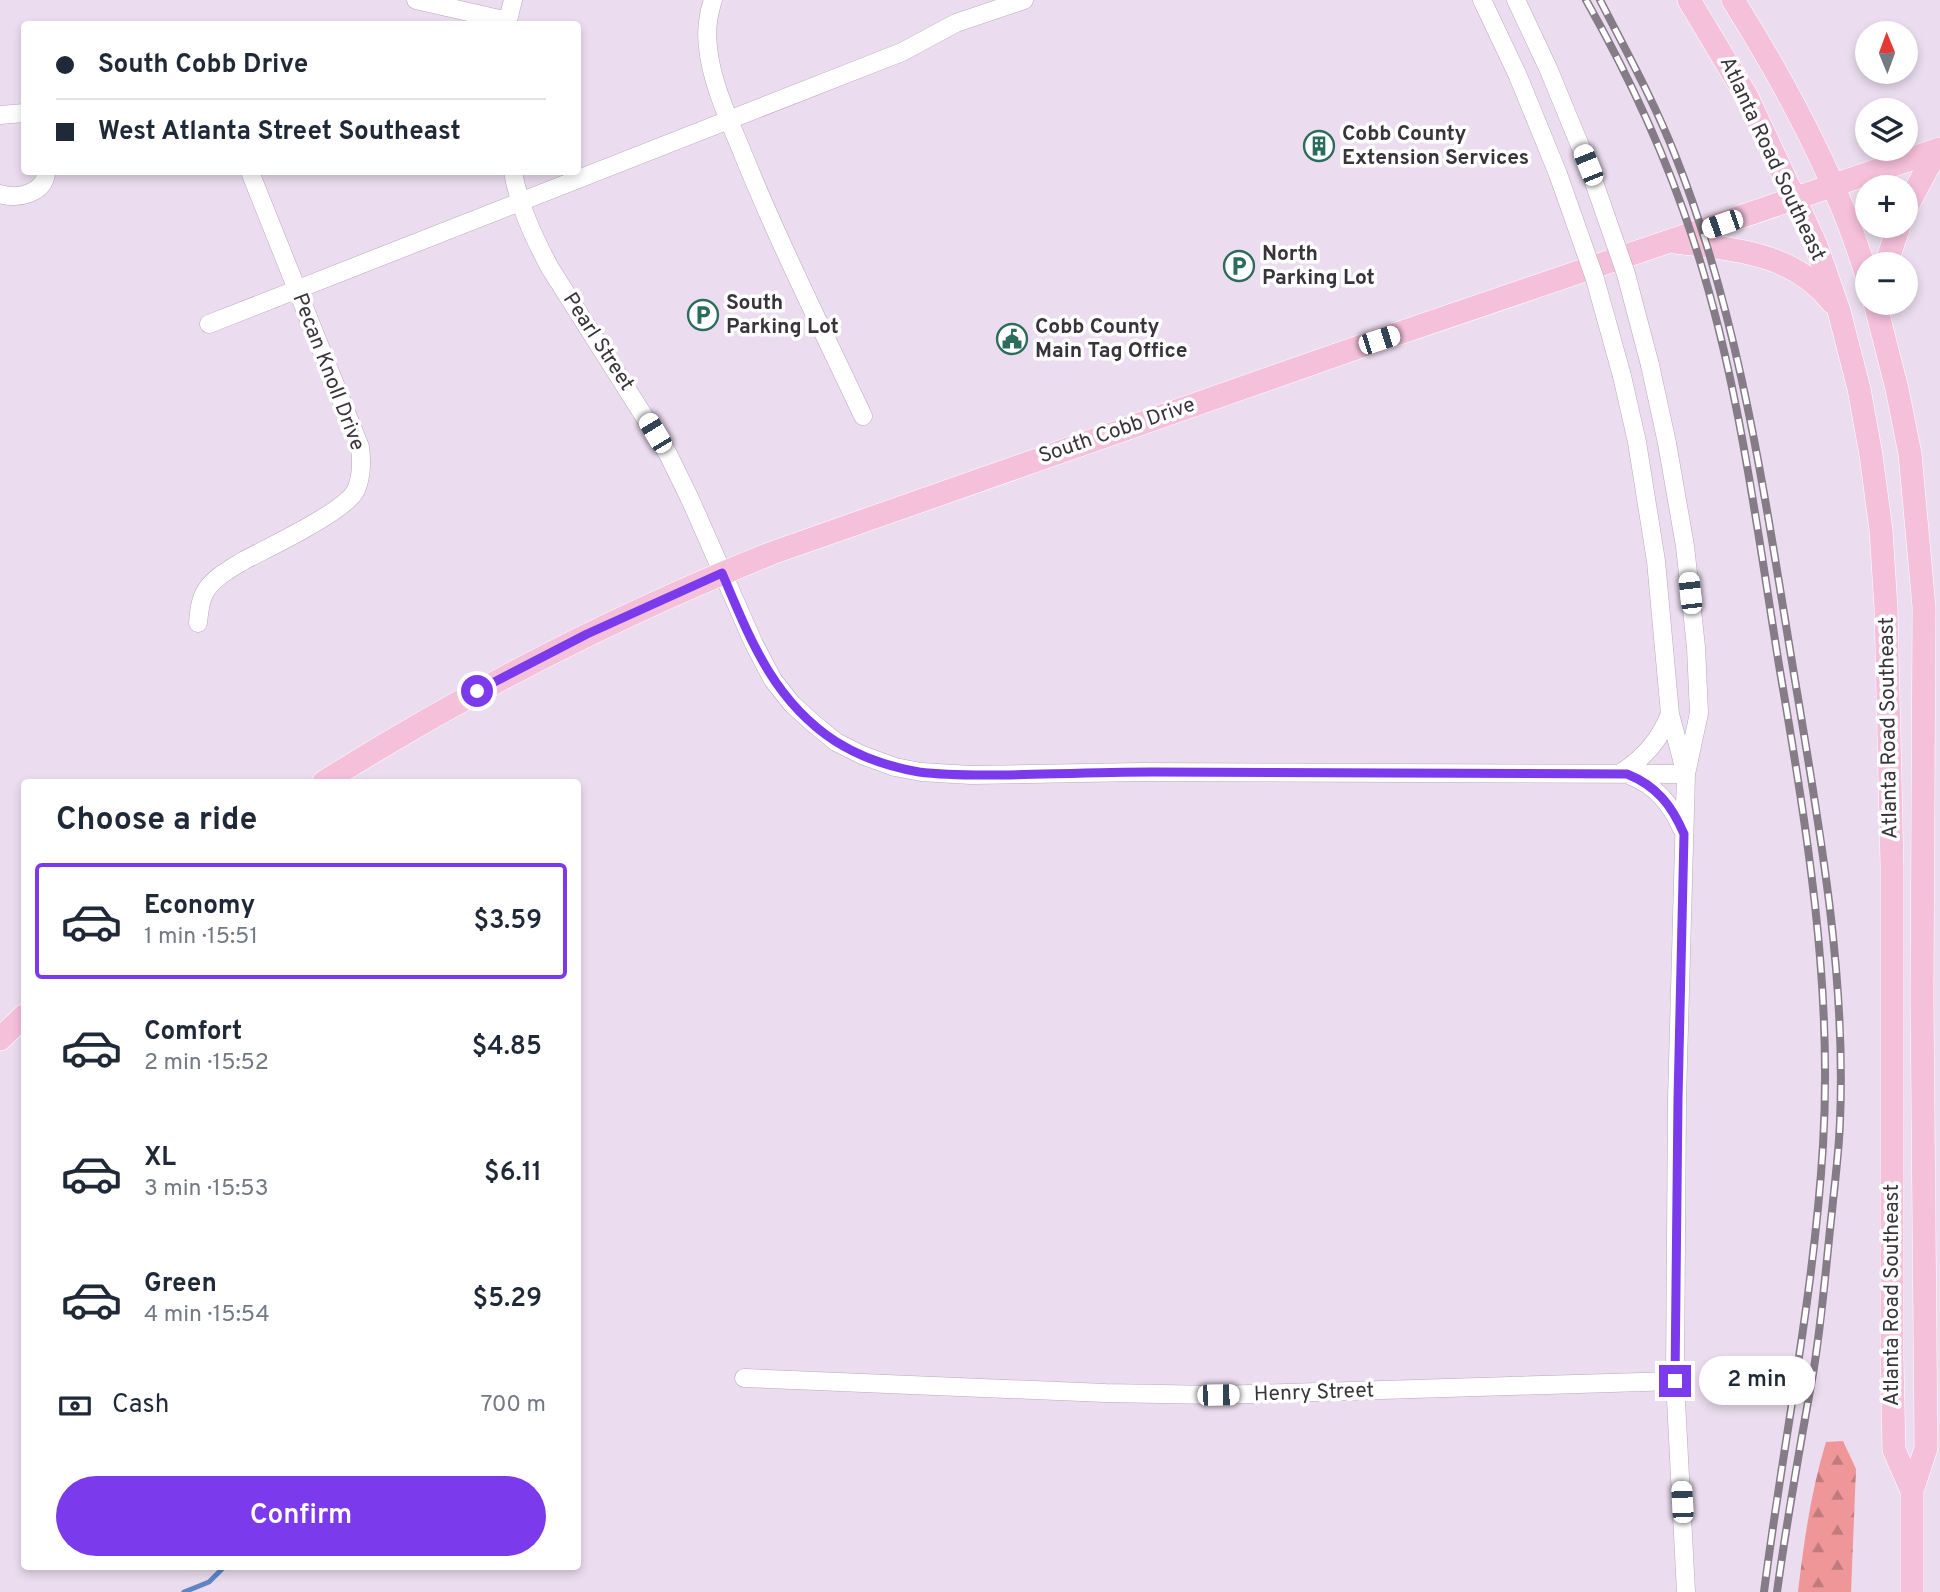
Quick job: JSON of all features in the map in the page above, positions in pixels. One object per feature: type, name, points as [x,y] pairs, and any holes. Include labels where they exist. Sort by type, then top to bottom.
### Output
[{"type":"main road","name":"Atlanta Road Southeast","points":[[1689,0],[1747,97],[1816,245],[1839,311],[1859,389],[1871,455],[1881,530],[1886,608],[1892,866],[1894,1450],[1912,1491]]},
{"type":"main road","name":"Atlanta Road Southeast","points":[[1733,0],[1781,82],[1834,186],[1860,252]]},
{"type":"main road","name":"South Cobb Drive","points":[[329,779],[427,718],[499,679],[587,634],[722,573],[856,523],[1379,340],[1938,150]]},
{"type":"main road","points":[[1918,186],[1938,150]]},
{"type":"main road","points":[[1673,241],[1763,256],[1794,268],[1817,285],[1839,311]]},
{"type":"main road","name":"Atlanta Road Southeast","points":[[1880,315],[1910,454],[1923,594],[1921,918],[1932,1294],[1925,1411],[1926,1448],[1912,1491],[1912,1592]]},
{"type":"main road","points":[[0,1039],[21,1019]]},
{"type":"street","points":[[415,0],[504,21]]},
{"type":"street","points":[[508,21],[513,0]]},
{"type":"street","points":[[713,0],[707,29],[708,48],[729,120],[766,211],[863,416]]},
{"type":"street","points":[[209,324],[902,52],[956,23],[1024,0]]},
{"type":"street","points":[[1482,0],[1523,87],[1558,174],[1595,279],[1622,376],[1639,456],[1656,561],[1670,714],[1686,774]]},
{"type":"street","points":[[1516,0],[1548,68],[1588,165],[1626,274],[1650,365],[1677,495],[1696,647],[1699,713],[1686,774],[1684,834],[1675,1381],[1686,1592]]},
{"type":"street","points":[[0,115],[21,113]]},
{"type":"street","points":[[0,194],[7,197],[21,196],[38,188],[46,175]]},
{"type":"street","name":"Pecan Knoll Drive","points":[[198,623],[206,590],[216,579],[232,567],[337,509],[355,491],[362,463],[360,447],[251,175]]},
{"type":"street","name":"Pearl Street","points":[[514,175],[519,202],[550,268],[668,454],[773,680],[792,704],[836,742],[895,767],[921,772],[971,775],[1139,772],[1686,774]]},
{"type":"street","points":[[1670,714],[1648,750],[1623,774],[1646,783],[1663,797],[1684,834]]},
{"type":"street","name":"Henry Street","points":[[744,1378],[1218,1395],[1675,1381]]},
{"type":"street","points":[[1925,1411],[1940,1390]]},
{"type":"green space","points":[[1843,1441],[1856,1469],[1851,1592],[1798,1592],[1809,1516],[1826,1442]]},
{"type":"waterway","points":[[184,1592],[209,1582],[221,1570]]},
{"type":"railway","points":[[1586,0],[1632,87],[1659,147],[1709,291],[1734,396],[1754,503],[1799,784],[1815,904],[1821,964],[1825,1084],[1819,1201],[1764,1592]]},
{"type":"railway","points":[[1600,0],[1667,135],[1699,220],[1719,287],[1764,491],[1830,908],[1839,1015],[1839,1144],[1816,1354],[1777,1592]]},
{"type":"place","name":"Cobb County Extension Services","points":[[1319,146]]},
{"type":"place","name":"North Parking Lot","points":[[1239,266]]},
{"type":"place","name":"South Parking Lot","points":[[703,315]]},
{"type":"place","name":"Cobb County Main Tag Office","points":[[1012,339]]},
{"type":"route","points":[[477,691],[587,634],[722,573],[746,628],[781,692],[836,742],[895,767],[921,772],[971,775],[1139,772],[1627,774],[1646,783],[1669,804],[1684,834],[1675,1381]]}]
